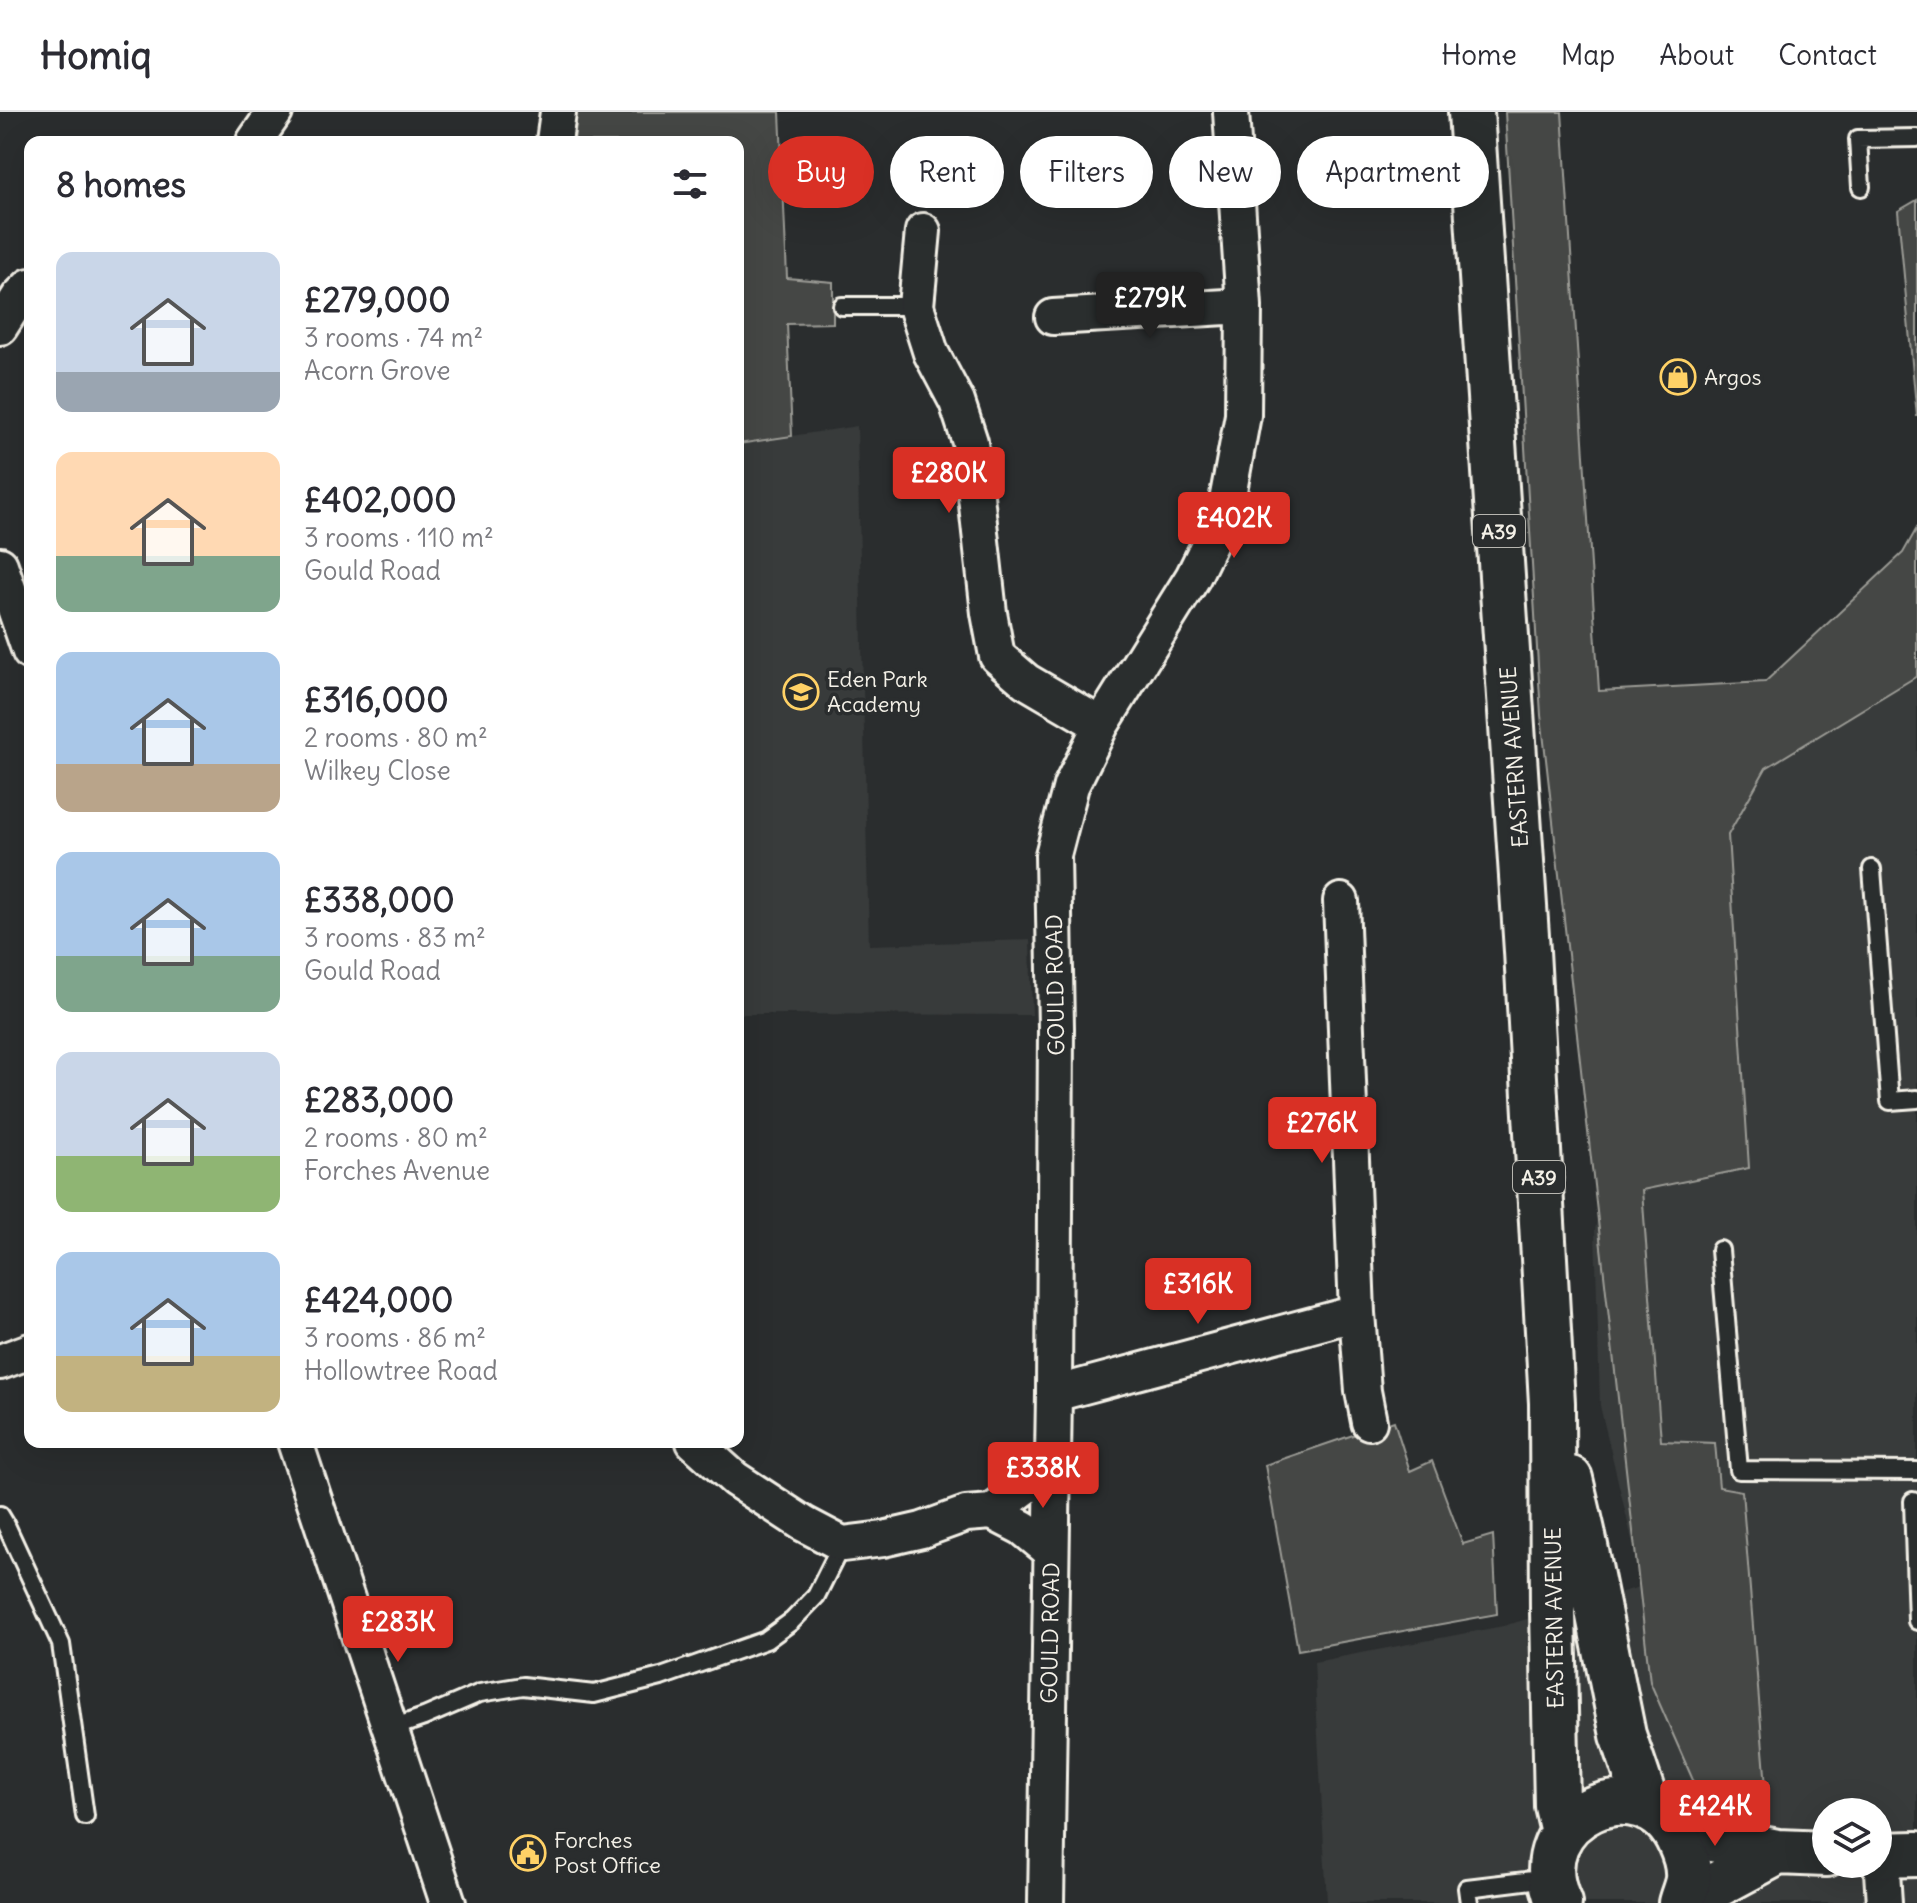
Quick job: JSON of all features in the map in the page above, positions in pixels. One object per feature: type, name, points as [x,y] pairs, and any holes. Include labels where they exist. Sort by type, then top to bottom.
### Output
[{"type":"main road","name":"EASTERN AVENUE","points":[[1471,112],[1527,951],[1552,1403],[1557,1806],[1563,1832]]},
{"type":"main road","name":"EASTERN AVENUE","points":[[1552,1403],[1582,1531],[1623,1735],[1662,1820],[1686,1855],[1688,1880],[1682,1903]]},
{"type":"main road","points":[[1555,1891],[1551,1862],[1563,1832],[1579,1815],[1601,1805],[1625,1803],[1662,1820],[1778,1852],[1812,1853]]},
{"type":"main road","points":[[1682,1903],[1778,1852]]},
{"type":"street","points":[[258,136],[275,112]]},
{"type":"street","points":[[555,136],[558,112]]},
{"type":"street","name":"GOULD ROAD","points":[[1046,1903],[1054,1394],[1056,1028],[1053,855],[1071,786],[1101,725],[1193,577],[1225,512],[1243,415],[1244,306],[1231,112]]},
{"type":"street","points":[[923,231],[916,306],[931,353],[957,402],[970,442],[989,613],[997,656],[1026,681],[1101,725]]},
{"type":"street","points":[[0,327],[16,290]]},
{"type":"street","points":[[1053,317],[1244,306]]},
{"type":"street","points":[[0,565],[24,635]]},
{"type":"street","points":[[1341,901],[1357,1313],[1363,1391],[1369,1422]]},
{"type":"street","points":[[1054,1394],[1357,1313]]},
{"type":"street","points":[[0,1362],[24,1353]]},
{"type":"street","points":[[297,1448],[448,1903]]},
{"type":"street","points":[[701,1448],[735,1479],[804,1524],[842,1544],[883,1539],[922,1530],[966,1514],[992,1512],[1023,1528],[1051,1551]]},
{"type":"street","points":[[992,1512],[1024,1488],[1053,1459]]},
{"type":"street","points":[[1884,1903],[1888,1878]]},
{"type":"lane","points":[[1861,187],[1858,139],[1917,138]]},
{"type":"lane","points":[[842,306],[916,306]]},
{"type":"lane","points":[[1872,869],[1890,1101],[1917,1099]]},
{"type":"lane","points":[[1720,1250],[1739,1470],[1917,1471]]},
{"type":"lane","points":[[1913,1501],[1917,1621]]},
{"type":"lane","points":[[0,1515],[61,1644],[85,1816]]},
{"type":"lane","points":[[389,1729],[480,1693],[523,1686],[594,1694],[661,1677],[766,1640],[792,1621],[816,1596],[842,1544]]},
{"type":"lane","points":[[1469,1903],[1467,1888],[1555,1891]]},
{"type":"shaded area","points":[[577,112],[780,112],[781,136],[768,136],[768,208],[784,208],[787,278],[833,282],[833,323],[787,324],[792,436],[744,443],[744,136],[575,136]]},
{"type":"shaded area","points":[[1505,112],[1562,112],[1599,691],[1765,682],[1903,553],[1917,528],[1917,676],[1766,768],[1728,835],[1749,1168],[1642,1190],[1661,1441],[1715,1443],[1719,1487],[1742,1491],[1767,1799],[1696,1787],[1650,1682],[1541,715]]},
{"type":"shaded area","points":[[1917,200],[1917,417],[1898,211]]},
{"type":"shaded area","name":"Eden Park Academy","points":[[857,426],[869,945],[1030,940],[1032,1015],[744,1014],[744,443]]},
{"type":"shaded area","points":[[1917,640],[1917,1903],[1327,1903],[1314,1662],[1503,1626],[1643,1586],[1600,1406],[1595,1230],[1622,1078],[1675,931],[1766,768]]},
{"type":"shaded area","points":[[1394,1421],[1410,1471],[1432,1461],[1463,1544],[1493,1535],[1497,1614],[1298,1650],[1265,1465]]},
{"type":"place","name":"Argos","points":[[1678,377]]},
{"type":"place","name":"Eden Park Academy","points":[[801,692]]},
{"type":"place","name":"Forches Post Office","points":[[528,1853]]}]
